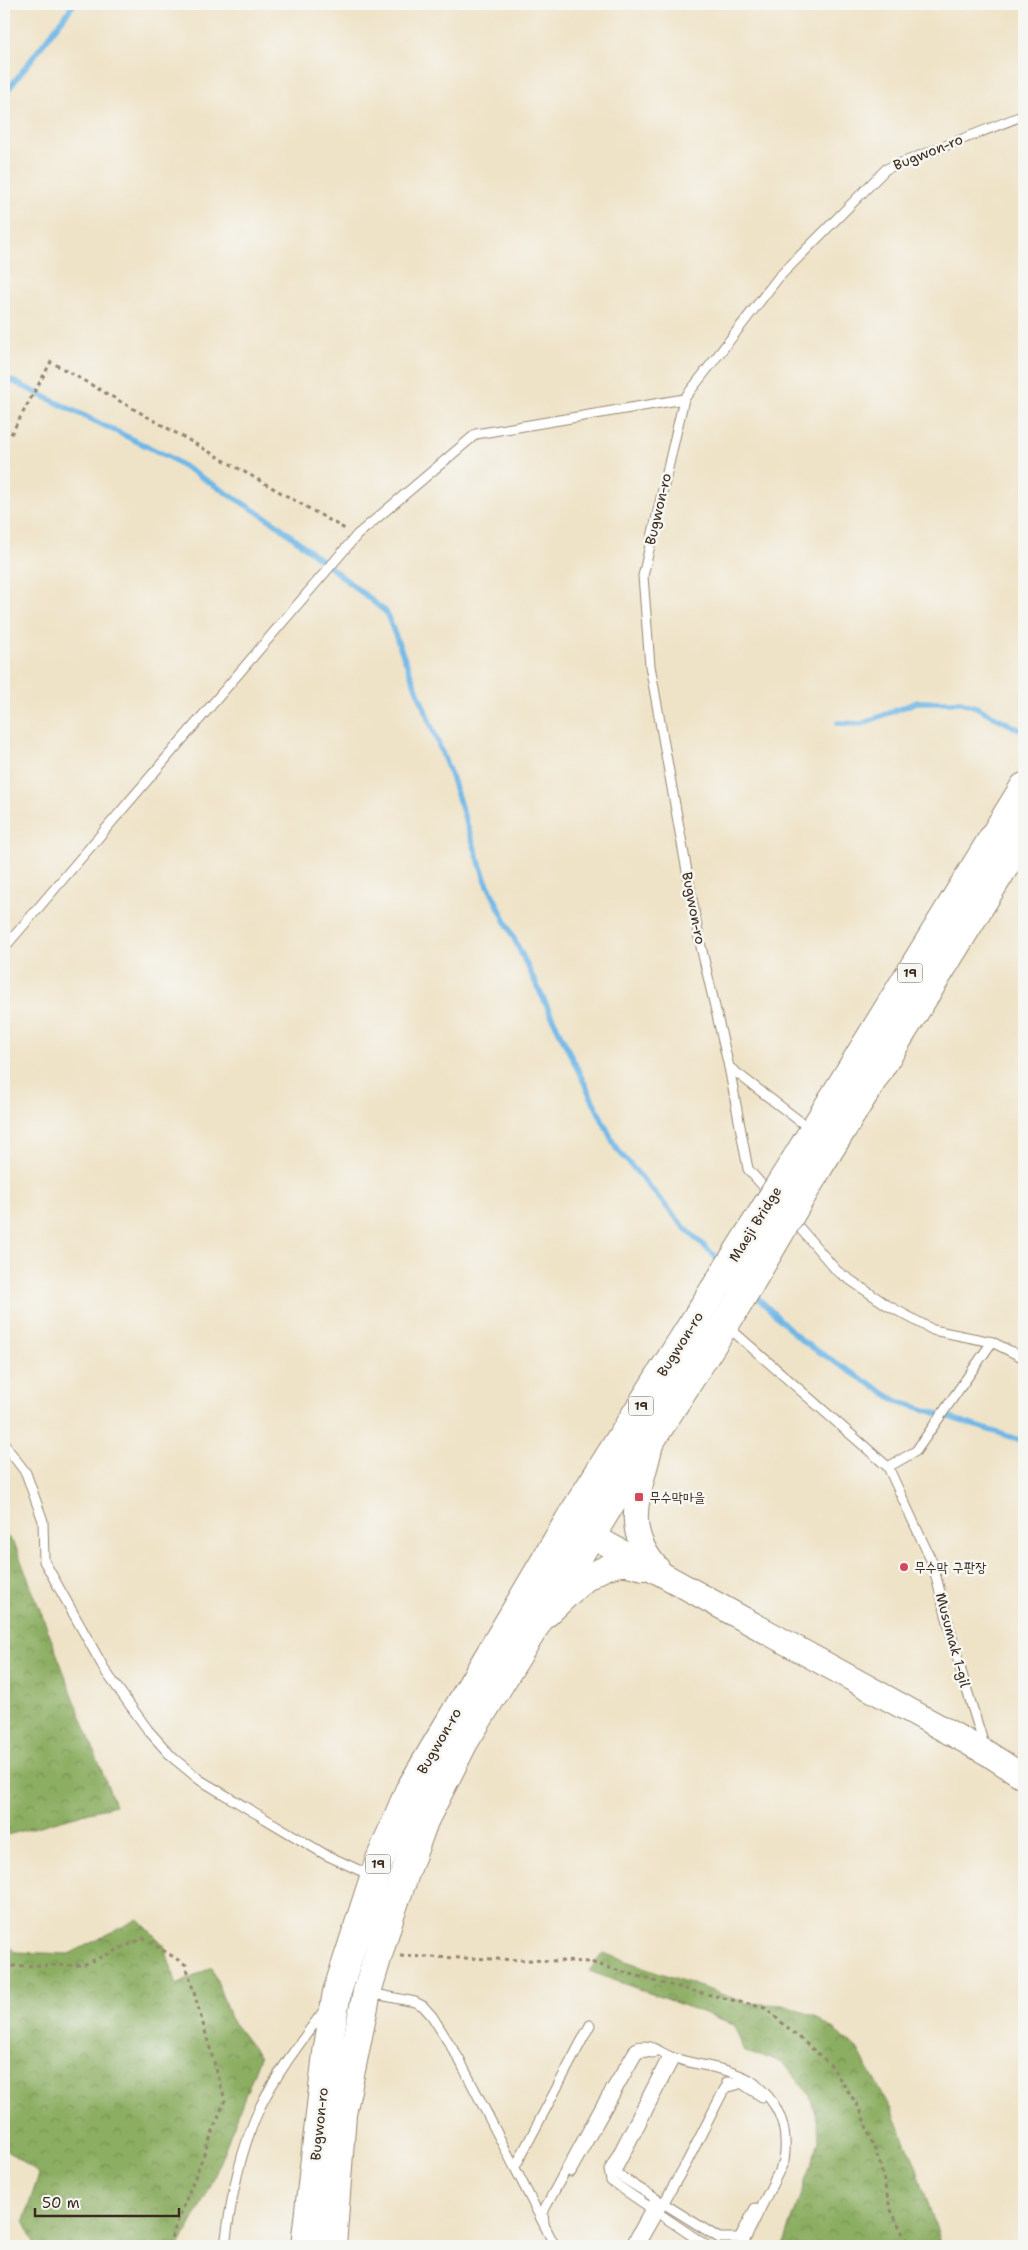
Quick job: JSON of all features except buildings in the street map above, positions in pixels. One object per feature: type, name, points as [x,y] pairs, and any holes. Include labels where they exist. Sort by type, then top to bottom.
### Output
[{"type":"main road","name":"19","points":[[823,1138],[1024,787]]},
{"type":"main road","name":"19","points":[[805,1166],[1024,835]]},
{"type":"main road","name":"Maeji Bridge","points":[[714,1290],[805,1166]]},
{"type":"main road","name":"Maeji Bridge","points":[[732,1314],[805,1166]]},
{"type":"main road","name":"Bugwon-ro","points":[[306,2246],[326,2053],[337,1992],[374,1876],[409,1791],[568,1522],[714,1290]]},
{"type":"main road","name":"Bugwon-ro","points":[[332,2246],[342,2114],[367,1992],[380,1956],[391,1912],[424,1820],[464,1742],[732,1314]]},
{"type":"street","points":[[652,1439],[634,1523],[640,1544],[649,1559],[661,1572]]},
{"type":"street","points":[[568,1522],[987,1753],[1024,1777]]},
{"type":"street","points":[[541,1621],[587,1578],[605,1567],[623,1564],[661,1572]]},
{"type":"lane","name":"Bugwon-ro","points":[[1024,115],[886,169],[778,278],[684,399],[642,576],[650,666],[699,938],[730,1067],[748,1169],[836,1271],[887,1305],[933,1330],[992,1342],[1024,1358]]},
{"type":"lane","points":[[4,948],[356,536],[476,434],[684,399]]},
{"type":"lane","points":[[730,1067],[823,1138]]},
{"type":"lane","name":"Musumak 1-gil","points":[[732,1314],[888,1467],[932,1562],[961,1671],[987,1753]]},
{"type":"lane","points":[[888,1467],[916,1450],[992,1342]]},
{"type":"lane","points":[[4,1444],[26,1473],[43,1521],[44,1561],[106,1672],[148,1730],[172,1757],[200,1780],[326,1855],[374,1876]]},
{"type":"lane","points":[[225,2246],[232,2195],[248,2137],[262,2104],[298,2045],[337,1992]]},
{"type":"lane","points":[[367,1992],[415,2002],[423,2006],[432,2016],[459,2059],[555,2246]]},
{"type":"lane","points":[[515,2167],[590,2025]]},
{"type":"lane","points":[[544,2223],[543,2214],[545,2208],[601,2105],[635,2048],[649,2046],[673,2058],[726,2070],[751,2080],[777,2108],[783,2121],[786,2147],[784,2161],[742,2246]]},
{"type":"lane","points":[[544,2223],[544,2217],[637,2055],[648,2051],[670,2061],[751,2080]]},
{"type":"lane","points":[[670,2061],[617,2170],[622,2178],[707,2246]]},
{"type":"lane","points":[[657,2206],[719,2238],[739,2238],[780,2159],[782,2146],[779,2124],[774,2111],[766,2100],[742,2083],[727,2082]]},
{"type":"lane","points":[[630,2246],[657,2206],[725,2088],[742,2083]]},
{"type":"lane","points":[[639,2246],[657,2206]]},
{"type":"path","points":[[4,436],[10,436],[52,362],[356,536]]},
{"type":"path","points":[[4,1966],[83,1965],[144,1938],[186,1965],[225,2100],[168,2246]]},
{"type":"path","points":[[380,1956],[590,1962],[661,1984],[765,2008],[830,2064],[860,2109],[880,2164],[890,2208],[909,2246]]},
{"type":"green space","points":[[4,1533],[15,1545],[115,1805],[4,1836]]},
{"type":"green space","points":[[138,1919],[164,1945],[177,1985],[212,1967],[230,2018],[260,2057],[209,2190],[179,2246],[35,2246],[24,2220],[39,2174],[4,2148],[4,1939],[16,1952],[69,1954]]},
{"type":"green space","points":[[603,1953],[747,2003],[783,2005],[815,2016],[856,2047],[894,2115],[915,2163],[942,2246],[783,2246],[819,2141],[818,2123],[810,2096],[783,2062],[744,2052],[734,2024],[589,1971]]},
{"type":"waterway","points":[[4,95],[74,4]]},
{"type":"waterway","points":[[4,377],[169,457],[275,523],[386,612],[450,773],[485,879],[616,1148],[684,1227],[722,1263]]},
{"type":"waterway","points":[[838,723],[861,724],[917,702],[961,702],[976,707],[1024,732]]},
{"type":"waterway","points":[[752,1292],[802,1341],[897,1401],[1024,1441]]},
{"type":"place","name":"무수막마을","points":[[639,1497]]},
{"type":"place","name":"무수막 구판장","points":[[904,1567]]}]
